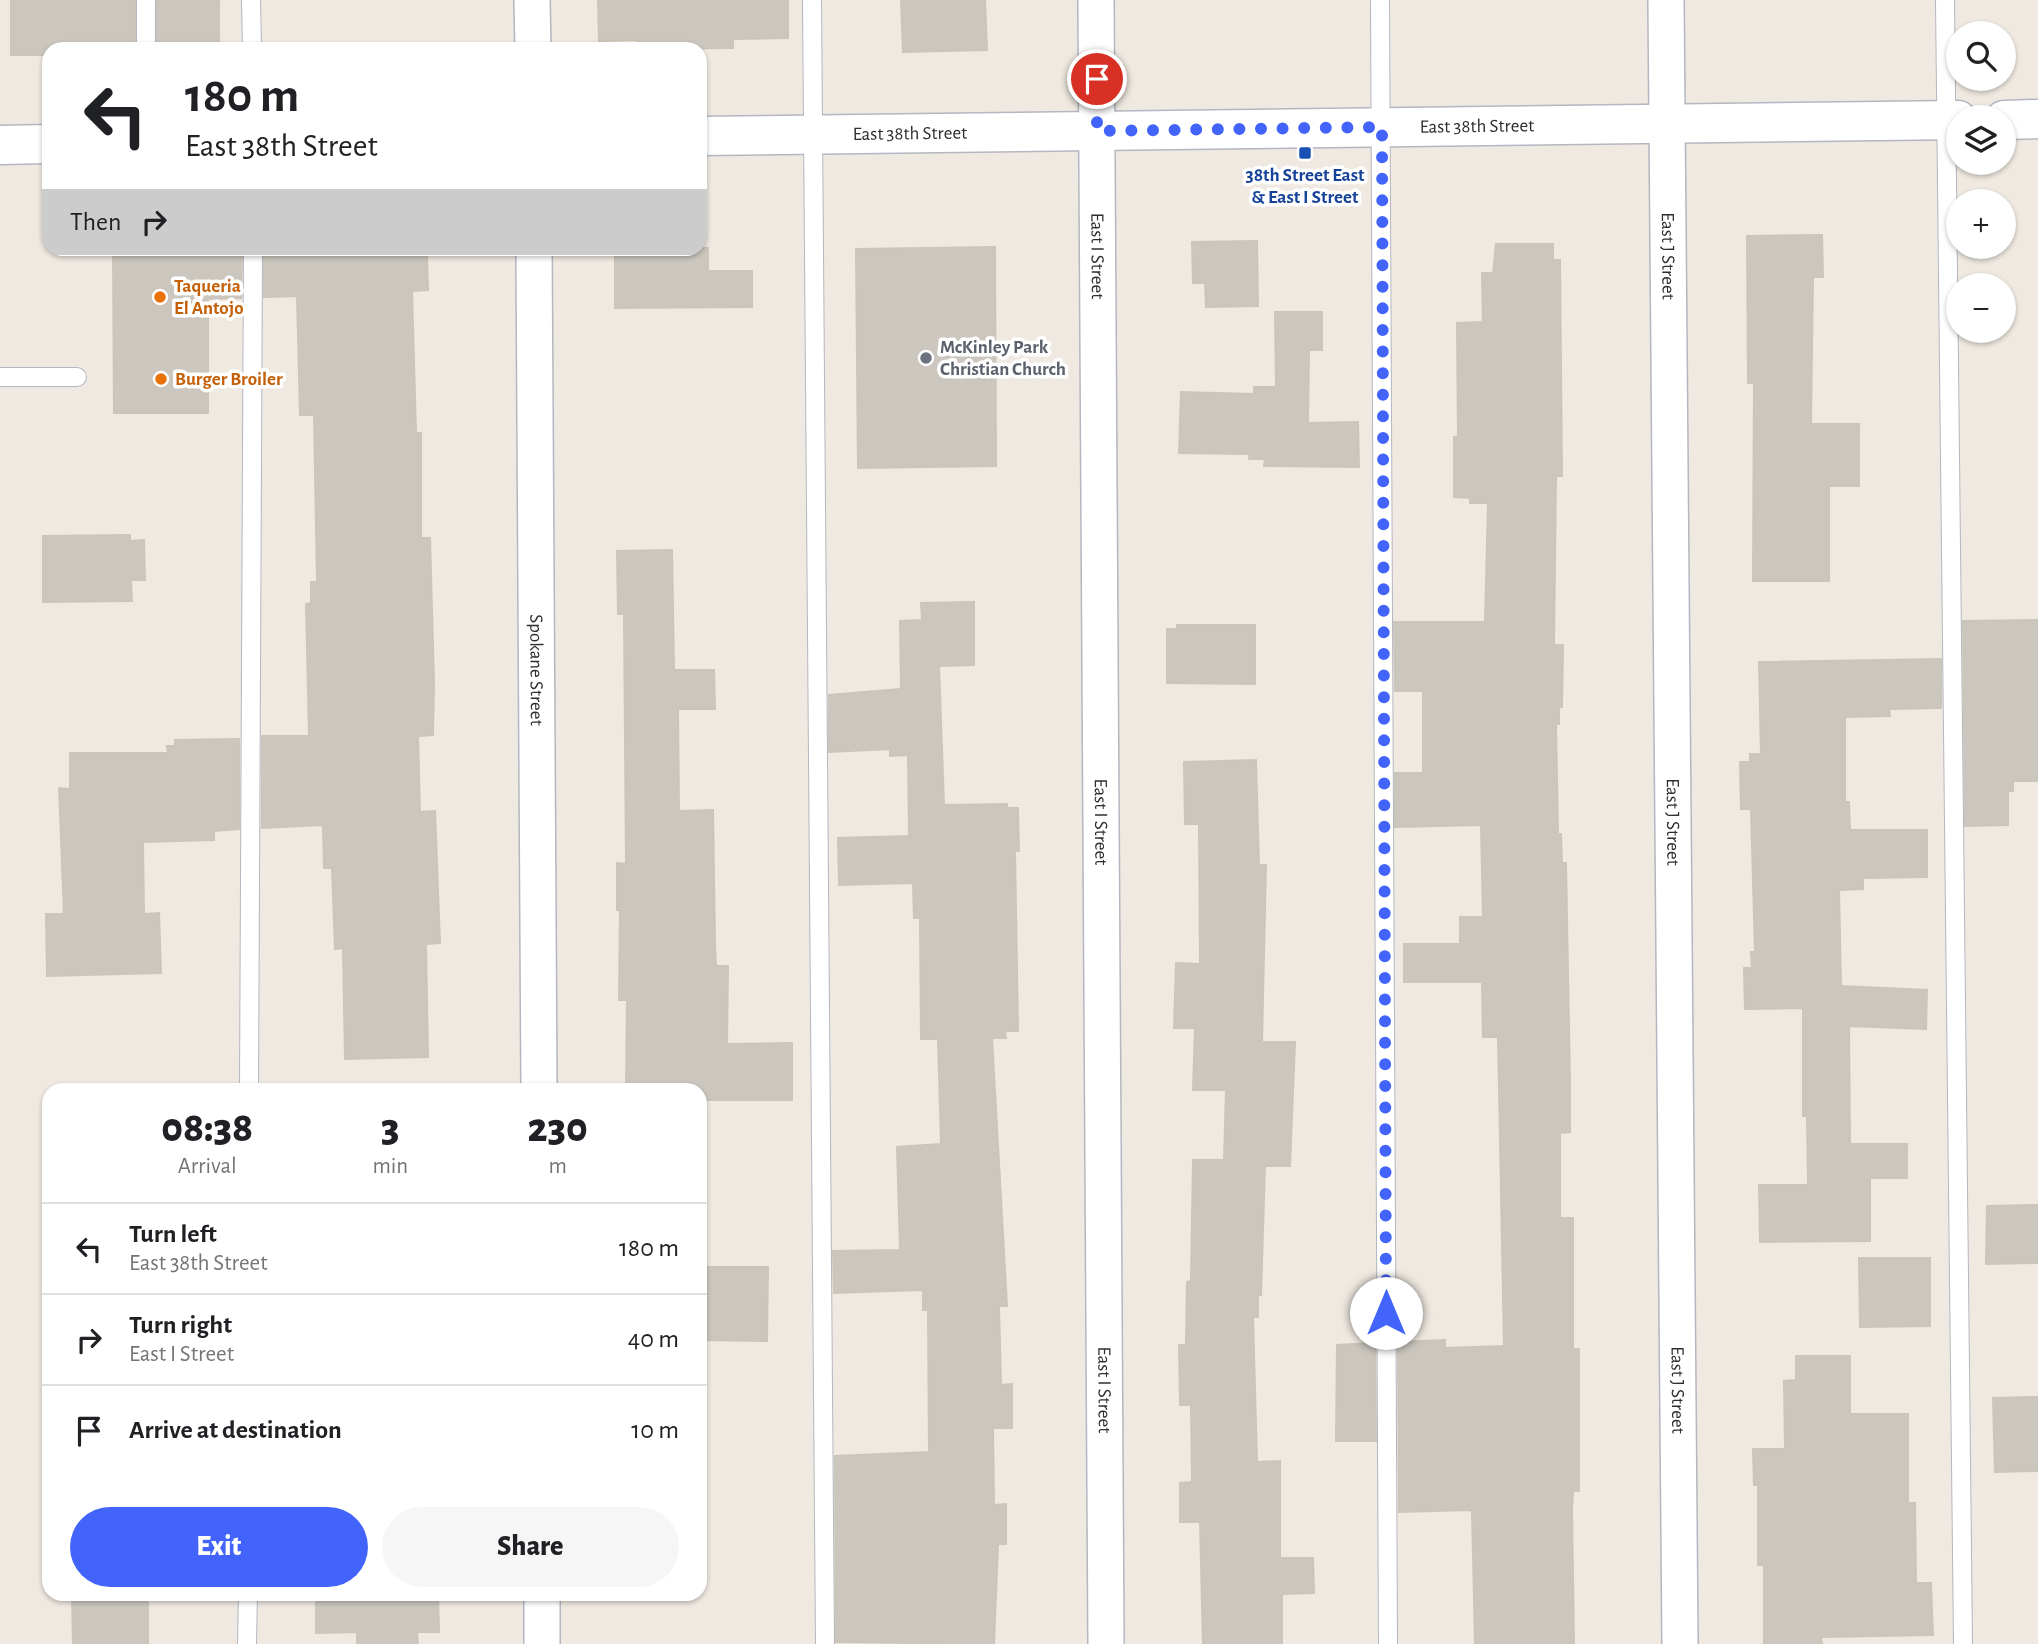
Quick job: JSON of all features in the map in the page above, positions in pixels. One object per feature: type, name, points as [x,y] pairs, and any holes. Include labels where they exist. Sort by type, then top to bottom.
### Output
[{"type":"main road","points":[[2016,120],[2038,119]]},
{"type":"main road","name":"East 38th Street","points":[[707,136],[1946,120]]},
{"type":"main road","points":[[0,145],[42,144]]},
{"type":"street","points":[[532,0],[533,42]]},
{"type":"street","name":"East I Street","points":[[1096,0],[1106,1644]]},
{"type":"street","name":"East J Street","points":[[1666,0],[1679,1644]]},
{"type":"street","name":"Spokane Street","points":[[534,256],[539,1083]]},
{"type":"street","points":[[542,1601],[542,1644]]},
{"type":"lane","points":[[146,0],[146,42]]},
{"type":"lane","points":[[251,0],[252,42]]},
{"type":"lane","points":[[812,0],[825,1644]]},
{"type":"lane","points":[[1380,0],[1388,1644]]},
{"type":"lane","points":[[1945,0],[1951,105]]},
{"type":"lane","points":[[1952,175],[1963,1644]]},
{"type":"lane","points":[[250,1083],[253,256]]},
{"type":"lane","points":[[0,377],[77,377]]},
{"type":"lane","points":[[247,1644],[248,1601]]},
{"type":"building","points":[[11,0],[135,0],[135,42],[42,42],[42,55],[11,55]]},
{"type":"building","points":[[157,0],[219,0],[219,42],[157,42]]},
{"type":"building","points":[[598,0],[788,0],[788,38],[733,39],[733,48],[707,48],[707,42],[599,41]]},
{"type":"building","points":[[901,0],[985,0],[987,50],[903,52]]},
{"type":"building","points":[[1822,235],[1823,277],[1813,277],[1811,424],[1859,424],[1859,486],[1829,486],[1829,581],[1753,581],[1754,383],[1748,383],[1747,236]]},
{"type":"building","points":[[1257,241],[1258,306],[1206,307],[1205,283],[1193,283],[1192,242]]},
{"type":"building","points":[[1496,244],[1553,244],[1553,260],[1560,260],[1562,476],[1556,476],[1554,645],[1563,645],[1562,707],[1559,707],[1559,724],[1556,724],[1558,834],[1561,834],[1562,863],[1566,863],[1570,1132],[1560,1133],[1560,1218],[1573,1218],[1573,1349],[1579,1349],[1579,1491],[1573,1491],[1572,1510],[1574,1643],[1556,1644],[1475,1644],[1472,1510],[1399,1512],[1398,1342],[1445,1340],[1445,1348],[1504,1346],[1498,1037],[1483,1037],[1482,982],[1404,982],[1404,944],[1460,944],[1460,917],[1483,917],[1481,825],[1395,827],[1395,773],[1423,773],[1423,691],[1395,691],[1394,622],[1485,622],[1488,503],[1470,503],[1470,498],[1454,497],[1454,437],[1458,437],[1457,323],[1483,322],[1482,273],[1493,273]]},
{"type":"building","name":"McKinley Park Christian Church","points":[[995,247],[996,466],[858,468],[856,249]]},
{"type":"building","points":[[708,248],[708,271],[752,271],[752,307],[615,308],[615,256],[707,256]]},
{"type":"building","points":[[113,256],[242,256],[241,298],[208,299],[208,413],[114,413]]},
{"type":"building","points":[[264,256],[427,256],[428,290],[412,291],[416,433],[421,433],[421,538],[430,538],[434,683],[433,735],[418,736],[420,812],[435,811],[440,943],[426,944],[428,1057],[345,1059],[343,948],[335,949],[332,868],[324,868],[323,825],[262,828],[262,736],[309,736],[306,604],[311,603],[311,582],[317,582],[314,415],[300,415],[297,296],[264,297]]},
{"type":"building","points":[[1275,312],[1322,312],[1322,350],[1309,350],[1308,423],[1358,422],[1359,467],[1264,466],[1265,459],[1249,459],[1250,454],[1179,453],[1181,392],[1254,394],[1254,387],[1276,387]]},
{"type":"building","points":[[130,535],[130,541],[144,540],[145,580],[131,580],[132,601],[43,602],[43,536]]},
{"type":"building","points":[[672,550],[674,670],[714,670],[715,709],[678,709],[679,811],[713,810],[716,966],[728,966],[727,1044],[792,1043],[792,1100],[707,1100],[707,1083],[626,1083],[627,1000],[619,1000],[620,910],[617,910],[617,863],[626,864],[624,614],[618,614],[617,551]]},
{"type":"building","points":[[974,602],[974,665],[939,666],[944,805],[1007,804],[1007,808],[1018,808],[1019,851],[1015,851],[1018,1031],[1005,1031],[1006,1038],[992,1038],[1007,1306],[999,1306],[1001,1385],[1012,1384],[1012,1428],[993,1428],[994,1505],[1006,1504],[1006,1544],[998,1544],[994,1644],[836,1642],[835,1456],[929,1452],[928,1310],[923,1310],[923,1290],[834,1293],[833,1251],[900,1250],[897,1147],[941,1144],[938,1039],[921,1039],[920,918],[914,918],[913,883],[839,885],[838,838],[909,836],[908,755],[890,756],[890,749],[829,752],[829,695],[901,689],[900,621],[922,620],[921,603]]},
{"type":"building","points":[[2038,620],[2038,781],[2013,781],[2013,791],[2008,791],[2008,825],[1965,826],[1963,621]]},
{"type":"building","points":[[1177,625],[1255,625],[1255,684],[1167,683],[1167,629],[1177,629]]},
{"type":"building","points":[[1941,659],[1941,708],[1889,709],[1890,716],[1845,717],[1845,802],[1849,802],[1850,830],[1927,830],[1927,877],[1863,878],[1863,889],[1839,890],[1841,986],[1927,990],[1926,1029],[1849,1026],[1850,1144],[1907,1144],[1907,1178],[1870,1178],[1870,1241],[1760,1242],[1759,1185],[1808,1185],[1807,1116],[1803,1116],[1803,1008],[1745,1009],[1744,968],[1752,968],[1751,952],[1755,952],[1751,809],[1741,809],[1740,762],[1750,762],[1750,754],[1761,754],[1759,662]]},
{"type":"building","points":[[239,739],[239,829],[214,831],[214,840],[143,842],[144,914],[159,913],[161,973],[47,976],[46,914],[64,914],[59,788],[70,789],[70,753],[168,753],[167,746],[175,746],[175,740]]},
{"type":"building","points":[[1256,760],[1259,865],[1266,865],[1262,1042],[1295,1042],[1290,1166],[1265,1166],[1261,1295],[1258,1295],[1258,1317],[1253,1317],[1257,1462],[1280,1461],[1280,1558],[1313,1558],[1314,1593],[1282,1594],[1282,1644],[1203,1644],[1200,1522],[1180,1522],[1180,1483],[1192,1482],[1191,1405],[1180,1405],[1179,1345],[1186,1345],[1187,1282],[1191,1281],[1193,1160],[1224,1160],[1226,1090],[1193,1090],[1195,1028],[1174,1028],[1176,963],[1200,964],[1199,824],[1185,824],[1184,762]]},
{"type":"building","points":[[2038,1205],[2038,1263],[1986,1264],[1987,1206]]},
{"type":"building","points":[[1859,1258],[1930,1258],[1930,1326],[1860,1327]]},
{"type":"building","points":[[707,1267],[768,1267],[767,1341],[707,1340]]},
{"type":"building","points":[[1375,1343],[1376,1441],[1336,1441],[1337,1345]]},
{"type":"building","points":[[1796,1356],[1850,1356],[1850,1414],[1908,1414],[1908,1503],[1915,1503],[1916,1583],[1931,1583],[1933,1635],[1821,1637],[1822,1644],[1764,1644],[1764,1565],[1758,1565],[1758,1485],[1754,1485],[1753,1449],[1785,1449],[1784,1381],[1796,1380]]},
{"type":"building","points":[[2038,1397],[2038,1471],[1995,1472],[1993,1398]]},
{"type":"building","points":[[72,1601],[148,1601],[148,1644],[73,1644]]},
{"type":"building","points":[[316,1601],[438,1601],[439,1632],[417,1632],[418,1644],[357,1644],[357,1632],[316,1633]]},
{"type":"place","name":"38th Street East & East I Street","points":[[1305,153]]},
{"type":"place","name":"Taqueria El Antojo","points":[[160,297]]},
{"type":"place","name":"McKinley Park Christian Church","points":[[926,358]]},
{"type":"place","name":"Burger Broiler","points":[[161,379]]},
{"type":"route","points":[[1097,79],[1097,131],[1382,127],[1386,1313]]}]
